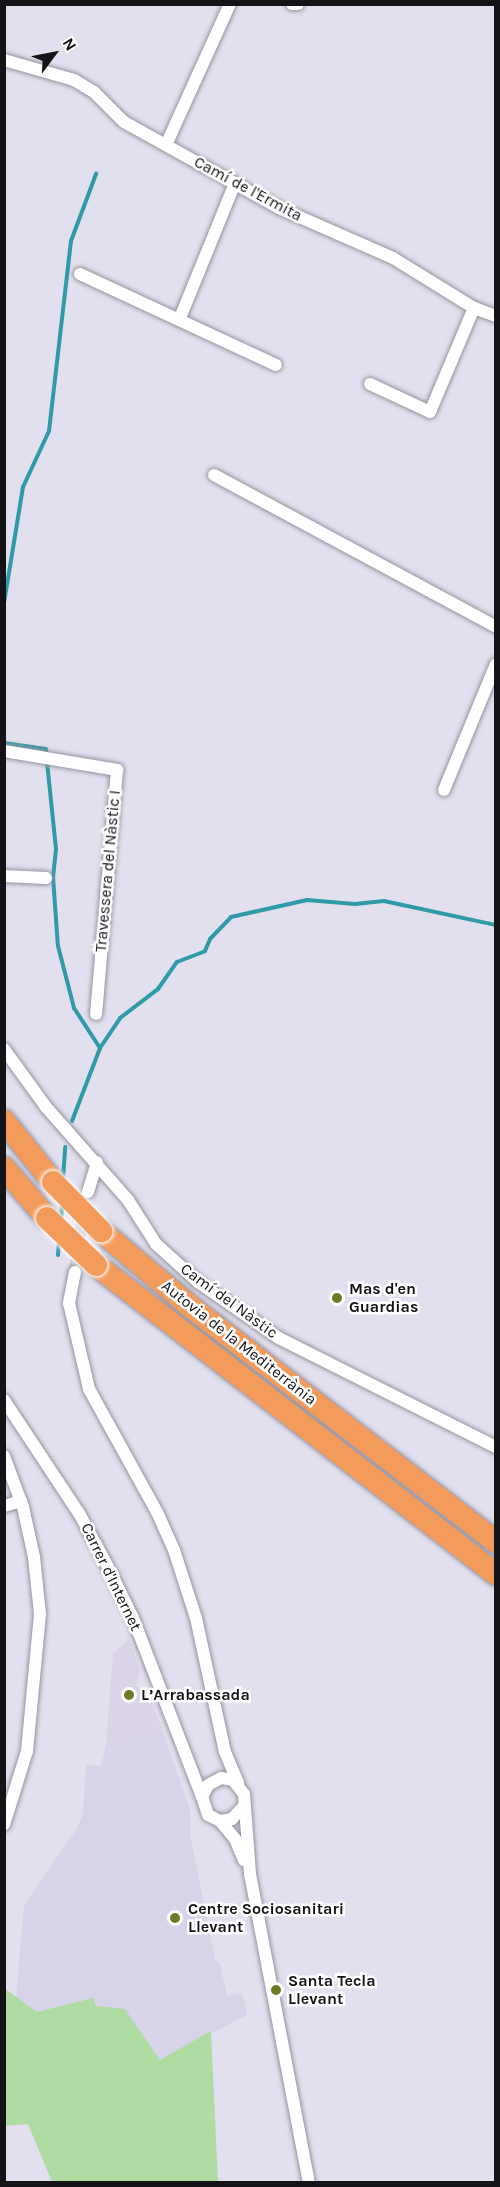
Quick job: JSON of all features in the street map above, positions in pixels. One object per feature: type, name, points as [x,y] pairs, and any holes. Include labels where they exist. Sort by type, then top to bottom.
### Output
[{"type":"highway","name":"Autovia de la Mediterrània","points":[[4,1121],[53,1182],[101,1231],[191,1307],[495,1542]]},
{"type":"highway","name":"Autovia de la Mediterrània","points":[[4,1168],[47,1218],[85,1268],[168,1325],[495,1574]]},
{"type":"street","points":[[166,145],[230,4]]},
{"type":"street","points":[[292,4],[297,4]]},
{"type":"street","name":"Camí de l'Ermita","points":[[4,60],[74,80],[94,92],[124,122],[279,208],[393,258],[474,308],[495,316]]},
{"type":"street","points":[[180,318],[235,183]]},
{"type":"street","points":[[81,274],[180,318],[276,365]]},
{"type":"street","points":[[370,384],[430,412],[474,308]]},
{"type":"street","points":[[214,476],[495,627]]},
{"type":"street","points":[[444,790],[495,664]]},
{"type":"street","name":"Travessera del Nàstic I","points":[[4,752],[117,770],[96,1014]]},
{"type":"street","points":[[4,876],[46,878]]},
{"type":"street","name":"Camí del Nàstic","points":[[4,1049],[46,1107],[97,1162],[128,1200],[156,1244],[198,1282],[279,1338],[495,1447]]},
{"type":"street","points":[[88,1192],[97,1162]]},
{"type":"street","points":[[85,1268],[69,1303],[89,1389],[157,1512],[174,1550],[196,1618],[225,1752],[244,1794],[250,1874],[309,2182]]},
{"type":"street","name":"Carrer d'Internet","points":[[4,1400],[80,1515],[108,1566],[137,1626],[202,1797]]},
{"type":"street","points":[[4,1456],[21,1501],[34,1557],[40,1614],[37,1674],[27,1751],[4,1825]]},
{"type":"street","points":[[4,1506],[21,1501]]},
{"type":"street","points":[[225,1752],[202,1797],[208,1815],[220,1821],[235,1839],[250,1874]]},
{"type":"street","name":"Carrer d'Internet","points":[[191,1767],[211,1782]]},
{"type":"street","points":[[211,1782],[227,1778],[238,1783]]},
{"type":"street","points":[[220,1821],[232,1820],[244,1806]]},
{"type":"shaded area","name":"L’Arrabassada","points":[[129,1639],[140,1671],[136,1687],[147,1690],[163,1732],[106,1744],[113,1653]]},
{"type":"shaded area","points":[[163,1732],[190,1810],[191,1840],[215,1960],[220,1963],[227,1996],[242,1993],[247,2015],[160,2060],[124,2009],[95,2006],[93,1998],[37,2012],[16,1997],[24,1905],[77,1828],[83,1814],[86,1765],[101,1766],[106,1744]]},
{"type":"green space","points":[[4,1988],[37,2012],[93,1998],[96,2006],[125,2009],[160,2060],[211,2031],[218,2182],[52,2182],[28,2124],[5,2126]]},
{"type":"waterway","points":[[4,603],[23,487],[49,431],[71,241],[96,174]]},
{"type":"waterway","points":[[4,743],[46,749],[47,756]]},
{"type":"waterway","points":[[47,762],[56,849],[53,877],[58,946],[74,1008],[100,1048]]},
{"type":"waterway","points":[[72,1121],[100,1048],[120,1018],[158,989],[177,962],[205,951],[210,939],[231,917],[307,900],[355,904],[384,901],[496,925]]},
{"type":"waterway","points":[[63,1179],[65,1147]]},
{"type":"waterway","points":[[61,1221],[62,1205]]},
{"type":"waterway","points":[[58,1255],[59,1240]]},
{"type":"tunnel","points":[[75,1272],[84,1211]]},
{"type":"place","name":"Mas d'en Guardias","points":[[337,1298]]},
{"type":"place","name":"L’Arrabassada","points":[[129,1695]]},
{"type":"place","name":"Centre Sociosanitari Llevant","points":[[175,1918]]},
{"type":"place","name":"Santa Tecla Llevant","points":[[276,1990]]}]
